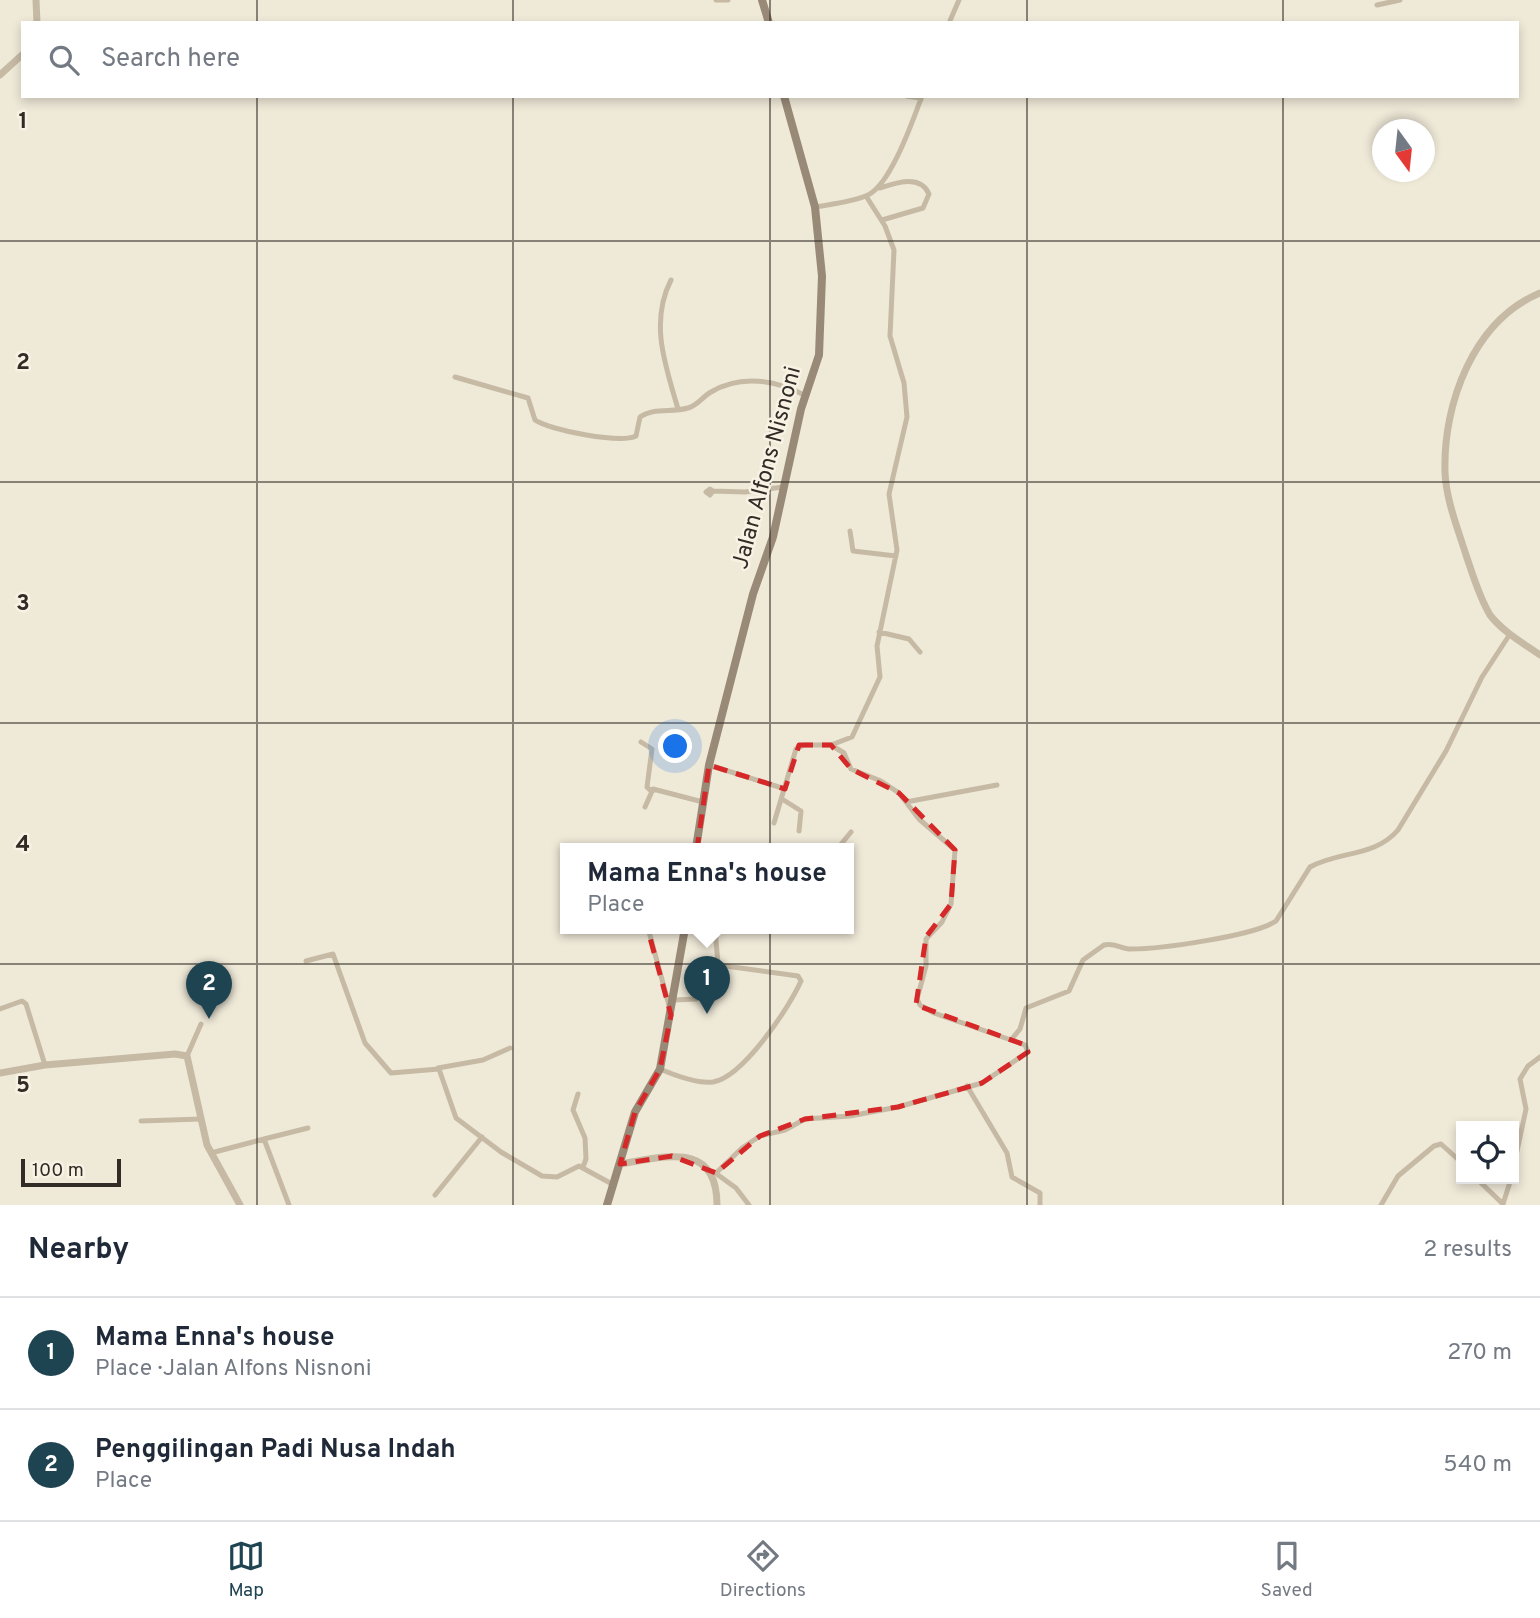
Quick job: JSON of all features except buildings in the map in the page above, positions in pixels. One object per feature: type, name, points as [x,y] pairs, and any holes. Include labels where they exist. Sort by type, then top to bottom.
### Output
[{"type":"main road","points":[[761,0],[768,21]]},
{"type":"main road","name":"Jalan Alfons Nisnoni","points":[[697,843],[709,765],[753,594],[773,537],[806,396],[819,355],[821,262],[815,207],[784,98]]},
{"type":"main road","points":[[607,1205],[635,1112],[660,1069],[684,934]]},
{"type":"street","points":[[36,0],[37,21]]},
{"type":"street","points":[[716,0],[728,0]]},
{"type":"street","points":[[950,21],[958,0]]},
{"type":"street","points":[[1377,5],[1400,0]]},
{"type":"street","points":[[0,75],[21,56]]},
{"type":"street","points":[[877,190],[905,138],[921,98]]},
{"type":"street","points":[[815,207],[866,196],[877,190],[911,181],[923,186],[929,194],[923,208],[882,220]]},
{"type":"street","points":[[774,823],[799,746],[831,745],[852,737],[862,721],[880,677],[876,656],[879,632],[898,538],[889,494],[904,434],[906,390],[890,336],[894,250],[882,220],[866,196]]},
{"type":"street","points":[[671,280],[661,312],[660,337],[678,409]]},
{"type":"street","points":[[1540,293],[1522,303],[1499,323],[1468,359],[1461,376],[1447,444],[1447,488],[1465,552],[1486,608],[1510,634],[1540,655]]},
{"type":"street","points":[[455,377],[528,398],[535,420],[548,426],[629,440],[636,436],[640,417],[649,411],[696,405],[711,392],[750,381],[768,381],[806,396]]},
{"type":"street","points":[[713,491],[745,492],[783,487]]},
{"type":"street","points":[[850,531],[853,551],[896,556]]},
{"type":"street","points":[[879,632],[909,639],[919,652]]},
{"type":"street","points":[[1011,1040],[1020,1029],[1026,1008],[1069,991],[1083,960],[1104,945],[1129,949],[1160,946],[1241,933],[1273,923],[1312,865],[1374,848],[1388,840],[1398,830],[1446,751],[1482,677],[1510,634]]},
{"type":"street","points":[[641,742],[653,750],[647,771],[647,787],[650,790],[703,802]]},
{"type":"street","points":[[713,1171],[750,1142],[805,1119],[850,1116],[898,1107],[989,1080],[1026,1055],[1025,1045],[957,1022],[919,1005],[926,965],[926,939],[942,922],[951,904],[955,850],[881,781],[851,769],[844,753],[831,745]]},
{"type":"street","points":[[709,765],[785,789]]},
{"type":"street","points":[[906,802],[997,785]]},
{"type":"street","points":[[645,807],[650,790]]},
{"type":"street","points":[[782,799],[801,811],[799,831]]},
{"type":"street","points":[[842,843],[851,832]]},
{"type":"street","points":[[650,934],[671,1015]]},
{"type":"street","points":[[674,1000],[696,999],[710,993],[719,976],[716,934]]},
{"type":"street","points":[[306,961],[332,953],[365,1043],[391,1073],[483,1060],[510,1048]]},
{"type":"street","points":[[660,1069],[703,1082],[719,1080],[737,1068],[769,1032],[792,1002],[801,981],[799,976],[719,965]]},
{"type":"street","points":[[0,1009],[23,1001],[26,1004],[45,1065]]},
{"type":"street","points":[[201,1024],[187,1056],[194,1075],[201,1119],[211,1153],[240,1205]]},
{"type":"street","points":[[0,1073],[45,1065],[187,1056]]},
{"type":"street","points":[[1519,1142],[1526,1109],[1520,1079],[1528,1066],[1540,1057]]},
{"type":"street","points":[[438,1068],[456,1118],[482,1137],[542,1176],[557,1177],[573,1168],[583,1167],[612,1184]]},
{"type":"street","points":[[967,1086],[1007,1153],[1012,1177],[1040,1193],[1040,1205]]},
{"type":"street","points":[[578,1094],[573,1110],[585,1138],[586,1159],[583,1167]]},
{"type":"street","points":[[141,1121],[201,1119]]},
{"type":"street","points":[[211,1153],[308,1128]]},
{"type":"street","points":[[436,1195],[482,1137]]},
{"type":"street","points":[[264,1139],[289,1205]]},
{"type":"street","points":[[1381,1205],[1398,1176],[1438,1144],[1456,1159]]},
{"type":"street","points":[[620,1164],[672,1156],[689,1159],[713,1171],[736,1188],[749,1205]]},
{"type":"street","points":[[713,1171],[717,1205]]},
{"type":"street","points":[[1482,1184],[1503,1204],[1509,1184]]},
{"type":"highlighted area","points":[[799,745],[831,745],[851,769],[899,793],[955,850],[951,904],[926,937],[916,1005],[1025,1045],[1028,1052],[982,1083],[898,1107],[805,1119],[760,1136],[716,1173],[672,1156],[620,1164],[635,1112],[660,1069],[671,1015],[646,923],[653,902],[690,898],[709,765],[785,789]]},
{"type":"place","name":"Mama Enna's house","points":[[707,1014]]},
{"type":"place","name":"Penggilingan Padi Nusa Indah","points":[[209,1019]]}]
